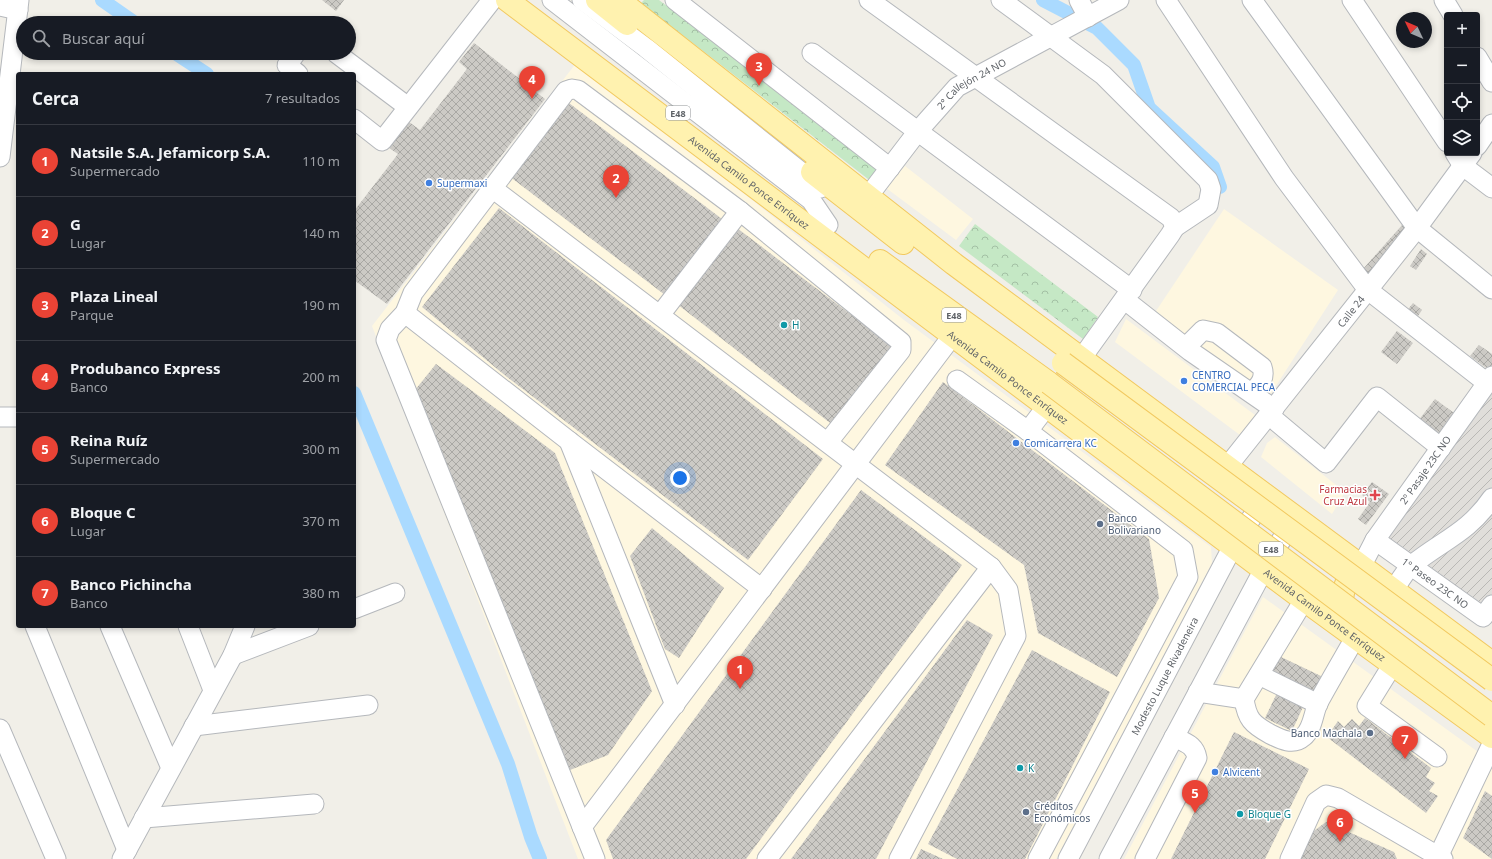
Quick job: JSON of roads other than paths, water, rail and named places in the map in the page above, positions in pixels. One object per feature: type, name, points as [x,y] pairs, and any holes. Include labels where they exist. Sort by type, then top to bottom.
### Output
[{"type":"main road","name":"Avenida Camilo Ponce Enríquez","points":[[507,0],[1304,600],[1356,636],[1492,737]]},
{"type":"main road","name":"Avenida Camilo Ponce Enríquez","points":[[529,0],[828,225],[1050,382],[1492,716]]},
{"type":"main road","name":"E48","points":[[597,0],[634,30],[863,203],[954,264],[1492,663]]},
{"type":"main road","points":[[618,0],[634,30]]},
{"type":"main road","name":"E48","points":[[618,0],[837,172],[863,203],[878,224],[1063,363],[1492,680]]},
{"type":"main road","points":[[737,158],[756,187],[785,193]]},
{"type":"main road","points":[[828,225],[890,288]]},
{"type":"main road","points":[[1194,517],[1207,521],[1220,517],[1231,508],[1236,495],[1234,482],[1227,467]]},
{"type":"main road","points":[[1356,636],[1345,620],[1341,598],[1349,579],[1354,572],[1362,567]]},
{"type":"street","points":[[356,121],[382,141],[492,0]]},
{"type":"street","name":"Avenida Camilo Ponce Enríquez","points":[[552,0],[811,200],[828,225]]},
{"type":"street","points":[[582,0],[646,48],[822,189],[863,203]]},
{"type":"street","points":[[675,0],[890,168]]},
{"type":"street","points":[[869,0],[1171,218],[1175,227]]},
{"type":"street","points":[[1001,0],[1049,37],[1103,75],[1208,180],[1211,189],[1208,205],[1175,227],[1129,295],[1082,358]]},
{"type":"street","points":[[1079,0],[1088,16]]},
{"type":"street","name":"2° Callejón 24 NO","points":[[863,203],[918,131],[958,86],[974,76],[1119,0]]},
{"type":"street","points":[[1166,0],[1284,178],[1368,290],[1489,380]]},
{"type":"street","points":[[1252,0],[1417,228],[1492,289]]},
{"type":"street","points":[[1352,0],[1444,138]]},
{"type":"street","points":[[1444,0],[1451,12]]},
{"type":"street","points":[[0,157],[12,5]]},
{"type":"street","points":[[812,53],[918,131],[1129,295],[1186,347],[1252,393],[1326,463],[1377,396],[1440,448]]},
{"type":"street","points":[[290,60],[286,65],[295,72]]},
{"type":"street","points":[[345,60],[408,108]]},
{"type":"street","points":[[1480,61],[1492,82]]},
{"type":"street","points":[[595,859],[386,340],[390,328],[405,313],[414,293],[566,92],[572,89],[578,90],[740,211],[901,342],[901,350],[828,442]]},
{"type":"street","points":[[1480,142],[1492,124]]},
{"type":"street","points":[[1463,157],[1492,188]]},
{"type":"street","name":"Calle 24","points":[[1227,467],[1272,413],[1417,228],[1463,157]]},
{"type":"street","points":[[492,188],[991,567],[1008,590],[1016,636],[898,859]]},
{"type":"street","points":[[660,315],[740,211]]},
{"type":"street","points":[[405,313],[762,589]]},
{"type":"street","points":[[1186,347],[1203,330],[1217,333],[1262,368],[1264,374],[1263,379],[1252,393]]},
{"type":"street","points":[[582,827],[953,335]]},
{"type":"street","points":[[957,380],[1028,431],[1184,550],[1188,577],[1134,674],[1038,859]]},
{"type":"street","name":"2º Pasaje 23C NO","points":[[1362,567],[1375,540],[1489,380]]},
{"type":"street","points":[[1028,431],[1047,406]]},
{"type":"street","points":[[0,417],[16,418]]},
{"type":"street","points":[[569,441],[674,705]]},
{"type":"street","name":"Modesto Luque Rivadeneira","points":[[1068,859],[1233,546],[1266,496]]},
{"type":"street","points":[[1394,590],[1411,566],[1463,530],[1480,515],[1492,498]]},
{"type":"street","points":[[1109,859],[1264,570],[1295,516]]},
{"type":"street","name":"1° Paseo 23C NO","points":[[1375,540],[1483,617],[1492,605]]},
{"type":"street","points":[[767,859],[991,567]]},
{"type":"street","points":[[356,608],[395,593]]},
{"type":"street","points":[[1304,600],[1244,699],[1246,713],[1255,725],[1282,740],[1294,742],[1303,737],[1310,728],[1318,704],[1356,636]]},
{"type":"street","points":[[36,628],[124,854]]},
{"type":"street","points":[[111,628],[171,768]]},
{"type":"street","points":[[189,628],[214,690]]},
{"type":"street","points":[[124,854],[233,655],[244,628]]},
{"type":"street","points":[[233,655],[269,633],[298,628]]},
{"type":"street","points":[[1393,664],[1367,706],[1437,757]]},
{"type":"street","points":[[1134,674],[1158,688]]},
{"type":"street","points":[[1259,675],[1318,704]]},
{"type":"street","points":[[1198,692],[1244,699]]},
{"type":"street","points":[[194,726],[368,705]]},
{"type":"street","points":[[0,729],[56,859]]},
{"type":"street","points":[[1145,859],[1197,758],[1196,751],[1192,746],[1174,737]]},
{"type":"street","points":[[1290,859],[1316,802],[1326,795],[1338,798],[1440,858],[1492,744]]},
{"type":"street","points":[[144,818],[314,804]]},
{"type":"waterway","points":[[102,0],[125,16]]},
{"type":"waterway","points":[[1043,0],[1097,28],[1134,65],[1149,108],[1213,167],[1220,187]]},
{"type":"waterway","points":[[186,60],[204,72]]},
{"type":"waterway","points":[[356,398],[508,764],[531,837],[540,859]]},
{"type":"place","name":"Plaza Lineal","points":[[759,86]]},
{"type":"place","name":"Produbanco Express","points":[[532,99]]},
{"type":"place","name":"Supermaxi","points":[[429,183]]},
{"type":"place","name":"G","points":[[616,198]]},
{"type":"place","name":"H","points":[[784,325]]},
{"type":"place","name":"CENTRO COMERCIAL PECA","points":[[1184,381]]},
{"type":"place","name":"Comicarrera KC","points":[[1016,443]]},
{"type":"place","name":"Farmacias Cruz Azul","points":[[1375,495]]},
{"type":"place","name":"Banco Bolivariano","points":[[1100,524]]},
{"type":"place","name":"Natsile S.A. Jefamicorp S.A.","points":[[740,689]]},
{"type":"place","name":"Banco Machala","points":[[1370,733]]},
{"type":"place","name":"Banco Pichincha","points":[[1405,759]]},
{"type":"place","name":"K","points":[[1020,768]]},
{"type":"place","name":"Alvicent","points":[[1215,772]]},
{"type":"place","name":"Créditos Económicos","points":[[1026,812]]},
{"type":"place","name":"Reina Ruíz","points":[[1195,813]]},
{"type":"place","name":"Bloque G","points":[[1240,814]]},
{"type":"place","name":"Bloque C","points":[[1340,842]]}]
